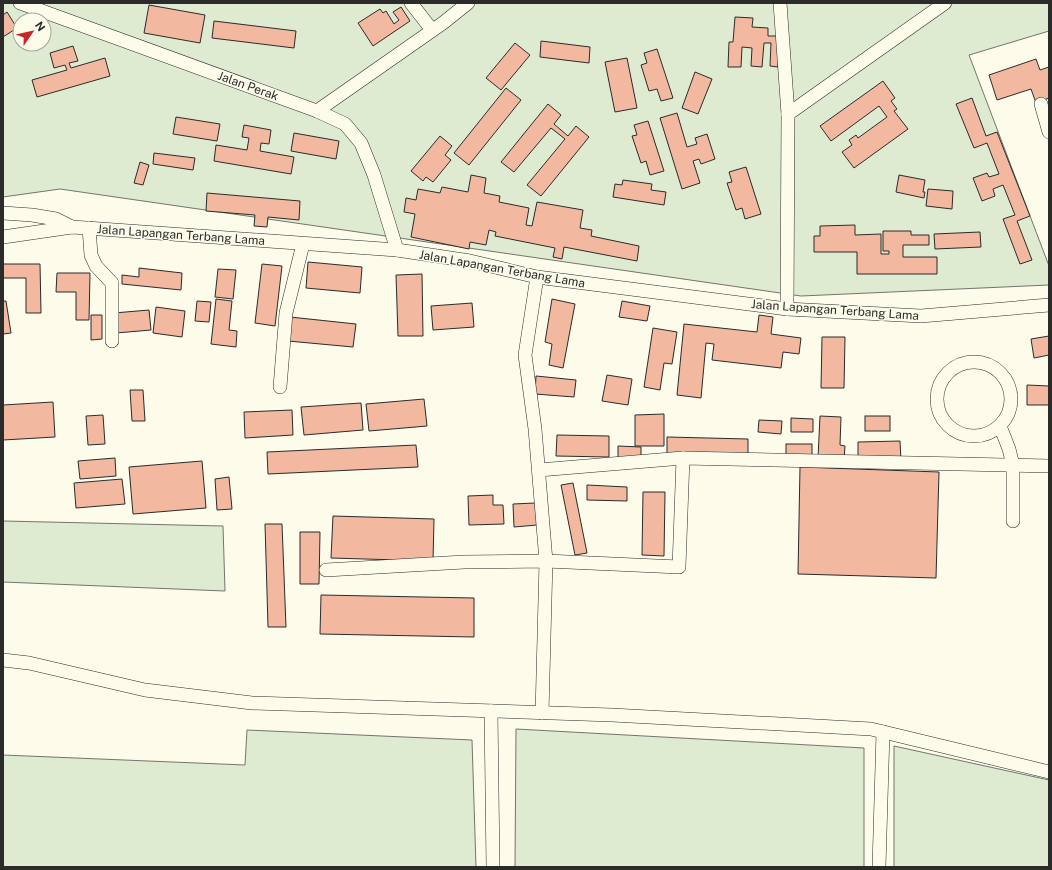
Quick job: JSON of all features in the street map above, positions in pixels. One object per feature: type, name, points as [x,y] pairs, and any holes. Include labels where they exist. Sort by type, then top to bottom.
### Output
[{"type":"street","name":"Jalan Perak","points":[[20,3],[317,110],[344,124],[361,143],[374,176],[397,250]]},
{"type":"street","points":[[411,3],[432,30]]},
{"type":"street","points":[[317,110],[432,30],[468,3]]},
{"type":"street","points":[[780,3],[788,114],[787,309]]},
{"type":"street","points":[[788,114],[945,3]]},
{"type":"street","points":[[1041,104],[1049,132]]},
{"type":"street","points":[[3,213],[32,215],[56,219],[72,227]]},
{"type":"street","name":"Jalan Lapangan Terbang Lama","points":[[3,237],[72,227],[397,250],[470,261],[537,277],[787,309],[921,316],[1049,305]]},
{"type":"street","points":[[89,228],[91,255],[96,266],[112,283],[112,341]]},
{"type":"street","points":[[280,387],[286,313],[303,244]]},
{"type":"street","points":[[537,277],[525,355],[535,429],[546,561],[542,712]]},
{"type":"street","points":[[968,362],[982,362],[990,365],[1000,372],[1008,382],[1012,395],[1008,416],[1000,426],[986,435],[974,437],[962,435],[951,429],[942,419],[938,409],[936,396],[938,387],[944,376],[958,365],[968,362]]},
{"type":"street","points":[[1000,426],[1013,464],[1013,521]]},
{"type":"street","points":[[539,470],[683,458],[1013,464],[1049,466]]},
{"type":"street","points":[[326,570],[464,562],[546,561],[679,567],[683,458]]},
{"type":"street","points":[[3,660],[29,663],[145,690],[252,704],[542,712],[871,729],[1049,772]]},
{"type":"street","points":[[491,711],[494,867]]},
{"type":"street","points":[[879,867],[884,732]]},
{"type":"green space","points":[[3,3],[1049,3],[1049,31],[969,55],[1049,266],[1049,285],[801,296],[60,189],[3,197]]},
{"type":"green space","points":[[3,521],[223,526],[225,591],[3,582]]},
{"type":"green space","points":[[516,729],[864,748],[864,867],[515,867]]},
{"type":"green space","points":[[247,730],[472,740],[476,867],[3,867],[3,755],[245,765]]},
{"type":"green space","points":[[894,746],[1049,780],[1049,867],[894,867]]},
{"type":"building","points":[[149,5],[205,15],[200,43],[144,33]]},
{"type":"building","points":[[401,7],[410,21],[373,46],[358,23],[380,9],[383,13],[386,11],[394,24],[399,20],[393,12]]},
{"type":"building","points":[[7,12],[12,20],[12,31],[3,37],[3,15]]},
{"type":"building","points":[[735,17],[753,18],[752,27],[768,28],[768,36],[780,36],[778,67],[770,66],[771,43],[764,43],[762,67],[751,66],[752,48],[742,47],[741,67],[728,67],[729,42],[733,42]]},
{"type":"building","points":[[214,21],[296,31],[294,48],[212,38]]},
{"type":"building","points":[[541,41],[590,47],[589,63],[540,57]]},
{"type":"building","points":[[515,43],[530,55],[501,90],[486,78]]},
{"type":"building","points":[[73,46],[78,61],[69,63],[71,68],[105,58],[110,76],[37,97],[32,80],[67,70],[65,65],[54,68],[50,53]]},
{"type":"building","points":[[657,49],[673,98],[661,101],[657,89],[649,91],[641,65],[647,63],[644,53]]},
{"type":"building","points":[[627,58],[637,108],[615,112],[605,62]]},
{"type":"building","points":[[1036,59],[1040,70],[1049,67],[1049,98],[1036,103],[1031,89],[997,100],[989,75]]},
{"type":"building","points":[[695,72],[712,79],[698,114],[682,108]]},
{"type":"building","points":[[883,81],[895,98],[891,101],[897,109],[894,111],[908,129],[854,168],[842,152],[852,145],[849,140],[856,135],[858,138],[887,117],[879,106],[831,141],[820,126]]},
{"type":"building","points":[[506,88],[521,100],[469,165],[454,153]]},
{"type":"building","points":[[972,98],[986,136],[997,132],[1030,216],[1017,221],[1032,260],[1020,264],[1003,219],[1015,215],[1003,185],[993,189],[995,196],[982,201],[973,178],[987,173],[989,177],[999,174],[987,143],[974,148],[956,104]]},
{"type":"building","points":[[548,104],[561,115],[554,124],[568,136],[576,126],[589,137],[541,196],[527,185],[565,139],[551,128],[514,172],[501,162]]},
{"type":"building","points":[[677,113],[687,147],[697,144],[695,138],[707,134],[715,159],[701,164],[699,159],[693,161],[700,183],[682,189],[660,118]]},
{"type":"building","points":[[176,117],[220,124],[217,141],[173,134]]},
{"type":"building","points":[[648,121],[664,171],[650,175],[646,161],[641,163],[632,136],[637,135],[634,125]]},
{"type":"building","points":[[244,125],[271,130],[269,144],[261,143],[260,151],[294,157],[291,174],[214,161],[216,145],[247,150],[249,138],[242,137]]},
{"type":"building","points":[[294,133],[339,141],[336,159],[291,151]]},
{"type":"building","points":[[440,136],[452,146],[445,155],[451,160],[433,182],[426,177],[423,181],[411,171]]},
{"type":"building","points":[[154,153],[195,158],[193,170],[153,164]]},
{"type":"building","points":[[140,162],[149,165],[143,185],[134,183]]},
{"type":"building","points":[[746,167],[761,214],[745,219],[742,208],[736,210],[727,183],[732,182],[729,172]]},
{"type":"building","points":[[471,175],[486,178],[484,193],[500,196],[499,202],[529,208],[526,225],[532,226],[537,202],[583,210],[580,228],[592,230],[591,236],[639,246],[637,261],[564,247],[562,259],[553,257],[555,248],[495,236],[496,232],[489,230],[486,245],[470,242],[469,249],[411,237],[415,214],[404,212],[406,198],[416,200],[418,189],[440,193],[442,187],[468,192]]},
{"type":"building","points":[[899,175],[925,180],[923,192],[925,192],[924,198],[896,192]]},
{"type":"building","points":[[623,180],[652,184],[651,190],[666,192],[664,205],[613,197],[615,184],[622,185]]},
{"type":"building","points":[[928,189],[953,191],[952,209],[926,206]]},
{"type":"building","points":[[207,193],[300,201],[299,220],[268,217],[267,227],[254,226],[255,215],[206,211]]},
{"type":"building","points":[[855,225],[855,235],[881,234],[881,254],[889,254],[889,251],[883,251],[883,231],[911,231],[911,235],[929,235],[929,245],[903,245],[903,257],[937,257],[937,274],[857,274],[857,252],[814,252],[814,236],[820,236],[820,226]]},
{"type":"building","points":[[980,232],[981,247],[935,249],[934,234]]},
{"type":"building","points":[[308,262],[362,267],[360,293],[306,288]]},
{"type":"building","points":[[3,264],[40,264],[41,313],[26,313],[26,278],[3,278]]},
{"type":"building","points":[[262,264],[282,266],[275,326],[255,323]]},
{"type":"building","points":[[139,268],[182,273],[181,290],[122,284],[122,275],[139,277]]},
{"type":"building","points":[[218,269],[236,270],[233,299],[215,297]]},
{"type":"building","points":[[57,273],[90,273],[89,320],[76,320],[76,292],[56,292]]},
{"type":"building","points":[[422,274],[423,336],[398,336],[396,275]]},
{"type":"building","points":[[216,299],[232,301],[229,330],[237,331],[236,347],[211,344]]},
{"type":"building","points":[[552,299],[575,304],[563,368],[549,365],[552,344],[545,342]]},
{"type":"building","points":[[3,301],[6,301],[11,333],[3,334]]},
{"type":"building","points":[[197,301],[211,302],[209,322],[195,321]]},
{"type":"building","points":[[622,301],[650,306],[647,321],[619,317]]},
{"type":"building","points":[[472,303],[474,327],[433,330],[431,306]]},
{"type":"building","points":[[156,307],[185,311],[182,337],[153,333]]},
{"type":"building","points":[[149,310],[151,330],[116,333],[114,313]]},
{"type":"building","points":[[91,315],[102,315],[102,339],[91,340]]},
{"type":"building","points":[[759,315],[773,317],[771,334],[801,338],[799,354],[783,352],[781,368],[712,360],[714,344],[706,343],[701,398],[677,395],[684,324],[757,332]]},
{"type":"building","points":[[290,317],[356,324],[353,347],[288,341]]},
{"type":"building","points":[[653,328],[677,332],[672,364],[664,363],[660,390],[644,387]]},
{"type":"building","points":[[1049,336],[1049,355],[1034,358],[1031,339]]},
{"type":"building","points":[[822,337],[845,337],[844,388],[821,388]]},
{"type":"building","points":[[607,375],[632,379],[628,405],[602,401]]},
{"type":"building","points":[[536,376],[576,380],[574,397],[535,394]]},
{"type":"building","points":[[1027,385],[1049,386],[1049,405],[1027,405]]},
{"type":"building","points":[[130,390],[143,390],[145,421],[132,421]]},
{"type":"building","points":[[424,399],[427,426],[369,431],[366,404]]},
{"type":"building","points":[[53,402],[55,437],[3,440],[3,405]]},
{"type":"building","points":[[361,403],[363,430],[304,435],[301,407]]},
{"type":"building","points":[[292,410],[293,435],[245,438],[244,412]]},
{"type":"building","points":[[664,414],[664,446],[635,446],[635,415]]},
{"type":"building","points":[[103,415],[105,444],[88,445],[86,416]]},
{"type":"building","points":[[820,416],[841,417],[840,445],[845,446],[844,460],[818,458]]},
{"type":"building","points":[[865,416],[890,416],[890,431],[865,431]]},
{"type":"building","points":[[791,418],[813,419],[813,432],[791,432]]},
{"type":"building","points":[[759,420],[782,421],[781,434],[758,432]]},
{"type":"building","points":[[557,435],[609,436],[609,457],[556,456]]},
{"type":"building","points":[[667,437],[748,439],[748,458],[667,455]]},
{"type":"building","points":[[900,441],[901,461],[858,462],[858,442]]},
{"type":"building","points":[[786,444],[812,444],[812,458],[786,458]]},
{"type":"building","points":[[416,445],[418,467],[268,474],[267,452]]},
{"type":"building","points":[[618,446],[641,447],[641,458],[618,458]]},
{"type":"building","points":[[115,458],[116,476],[80,479],[78,461]]},
{"type":"building","points":[[202,461],[206,508],[133,514],[129,467]]},
{"type":"building","points":[[800,467],[939,472],[936,578],[798,574]]},
{"type":"building","points":[[229,477],[232,509],[217,510],[215,479]]},
{"type":"building","points":[[122,479],[125,504],[76,508],[74,483]]},
{"type":"building","points":[[573,483],[587,553],[575,555],[561,485]]},
{"type":"building","points":[[587,485],[627,487],[627,501],[587,500]]},
{"type":"building","points":[[643,492],[665,492],[664,556],[642,555]]},
{"type":"building","points":[[493,495],[493,505],[503,505],[504,524],[469,525],[468,496]]},
{"type":"building","points":[[535,503],[537,525],[514,527],[513,504]]},
{"type":"building","points":[[333,516],[434,519],[433,561],[331,558]]},
{"type":"building","points":[[265,524],[282,524],[286,627],[268,627]]},
{"type":"building","points":[[300,532],[320,532],[319,584],[300,584]]},
{"type":"building","points":[[321,595],[474,598],[474,637],[320,634]]}]
